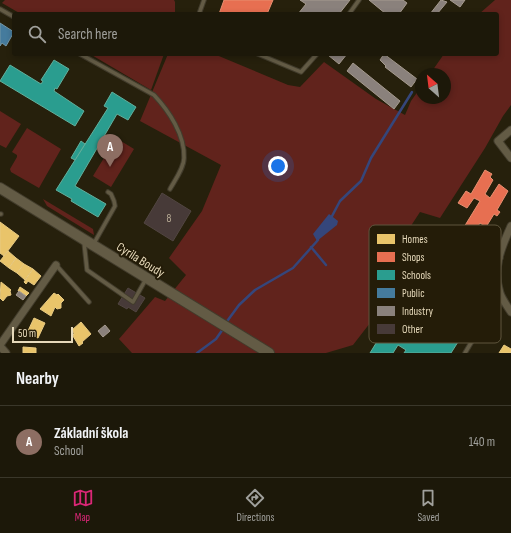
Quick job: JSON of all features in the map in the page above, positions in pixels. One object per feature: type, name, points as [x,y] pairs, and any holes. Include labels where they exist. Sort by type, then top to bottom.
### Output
[{"type":"street","points":[[511,130],[498,141],[511,158]]},
{"type":"street","name":"Cyrila Boudy","points":[[0,188],[269,353]]},
{"type":"street","points":[[501,247],[511,226]]},
{"type":"street","points":[[6,353],[0,346],[56,265]]},
{"type":"street","points":[[501,296],[511,312]]},
{"type":"lane","points":[[200,12],[204,0]]},
{"type":"lane","points":[[350,12],[359,0]]},
{"type":"lane","points":[[0,9],[12,15]]},
{"type":"lane","points":[[84,56],[154,96],[163,105],[174,122],[182,141],[184,159],[178,175],[170,189]]},
{"type":"lane","points":[[263,56],[301,72],[315,56]]},
{"type":"lane","points":[[93,245],[115,206],[111,194],[108,192]]},
{"type":"lane","points":[[84,239],[87,270],[133,302],[147,277]]},
{"type":"lane","points":[[56,265],[89,302]]},
{"type":"lane","points":[[465,353],[471,343]]},
{"type":"shaded area","points":[[5,0],[174,0],[175,12],[18,12],[2,3]]},
{"type":"shaded area","points":[[495,0],[511,0],[511,105],[440,218],[420,212],[411,225],[369,225],[369,324],[353,345],[326,353],[132,353],[119,339],[155,297],[165,301],[186,275],[169,258],[202,211],[221,165],[140,121],[167,56],[219,56],[288,85],[300,87],[324,62],[376,99],[405,115],[415,95],[415,104],[451,104],[451,68],[434,68],[443,56],[499,56],[499,12],[481,12]]},
{"type":"shaded area","points":[[93,56],[163,56],[151,90]]},
{"type":"shaded area","points":[[0,111],[21,124],[6,148],[0,145]]},
{"type":"shaded area","points":[[27,128],[61,149],[39,188],[11,172],[10,169],[17,157],[17,155],[12,152]]},
{"type":"shaded area","points":[[116,138],[134,149],[111,187],[93,176]]},
{"type":"shaded area","points":[[43,199],[93,229],[94,235],[47,206]]},
{"type":"water","points":[[329,214],[338,221],[337,225],[317,241],[313,234]]},
{"type":"building: Homes","points":[[0,222],[19,236],[4,256],[0,253]]},
{"type":"building: Homes","points":[[8,251],[16,258],[9,268],[0,261]]},
{"type":"building: Homes","points":[[16,258],[24,264],[17,273],[9,268]]},
{"type":"building: Homes","points":[[24,264],[33,269],[25,280],[17,273]]},
{"type":"building: Homes","points":[[33,269],[41,276],[34,285],[28,281],[26,284],[24,282]]},
{"type":"building: Homes","points":[[1,282],[11,290],[11,295],[7,296],[3,301],[0,298]]},
{"type":"building: Homes","points":[[20,287],[29,293],[26,296],[18,291]]},
{"type":"building: Homes","points":[[54,293],[57,295],[58,294],[64,300],[61,303],[61,308],[57,309],[55,307],[51,316],[40,309]]},
{"type":"building: Homes","points":[[34,318],[45,323],[38,338],[27,333]]},
{"type":"building: Homes","points":[[81,322],[91,334],[79,346],[73,336],[74,333],[72,330]]},
{"type":"building: Homes","points":[[504,345],[511,349],[511,353],[499,353]]},
{"type":"building: Homes","points":[[23,347],[36,348],[36,353],[23,353]]},
{"type":"building: Shops","points":[[224,0],[273,0],[268,12],[220,12]]},
{"type":"building: Shops","points":[[485,170],[492,174],[490,177],[493,180],[485,194],[490,198],[499,184],[508,191],[497,210],[500,212],[497,216],[494,214],[487,225],[480,223],[479,225],[465,225],[480,201],[474,198],[467,208],[458,203],[466,191],[471,194]]},
{"type":"building: Schools","points":[[54,60],[69,69],[57,89],[55,88],[54,91],[84,111],[75,126],[0,81],[10,65],[41,84],[43,81],[41,80]]},
{"type":"building: Schools","points":[[112,92],[136,107],[128,120],[117,114],[75,186],[106,204],[98,217],[56,190],[108,108],[104,106]]},
{"type":"building: Schools","points":[[81,141],[85,144],[75,160],[71,158]]},
{"type":"building: Schools","points":[[376,343],[457,343],[451,353],[404,353],[406,350],[398,345],[393,353],[370,353]]},
{"type":"building: Public","points":[[0,23],[12,31],[12,36],[6,46],[2,43],[0,46]]},
{"type":"building: Industry","points":[[300,0],[350,0],[341,12],[300,12],[306,4]]},
{"type":"building: Industry","points":[[369,0],[403,0],[407,3],[400,12],[384,12]]},
{"type":"building: Industry","points":[[441,0],[447,2],[439,12],[432,12]]},
{"type":"building: Industry","points":[[450,0],[465,0],[460,7]]},
{"type":"building: Industry","points":[[329,56],[345,56],[339,64]]},
{"type":"building: Industry","points":[[383,56],[387,56],[415,77],[415,82],[411,87],[385,67],[386,66],[380,60]]},
{"type":"building: Industry","points":[[353,63],[400,101],[394,109],[347,71]]},
{"type":"building: Industry","points":[[19,291],[26,296],[23,300],[16,295]]},
{"type":"building: Industry","points":[[105,325],[110,331],[103,337],[98,331]]},
{"type":"building: Other","points":[[162,193],[191,211],[173,241],[144,223]]},
{"type":"building: Other","points":[[128,288],[145,298],[136,312],[128,307],[127,309],[118,304]]},
{"type":"waterway","points":[[331,218],[340,201],[361,181],[371,158],[412,92]]},
{"type":"waterway","points":[[225,324],[239,305],[255,290],[293,268],[318,240]]},
{"type":"waterway","points":[[311,247],[326,265]]},
{"type":"waterway","points":[[197,353],[216,339],[223,329]]},
{"type":"place","name":"Základní škola","points":[[110,167]]}]
